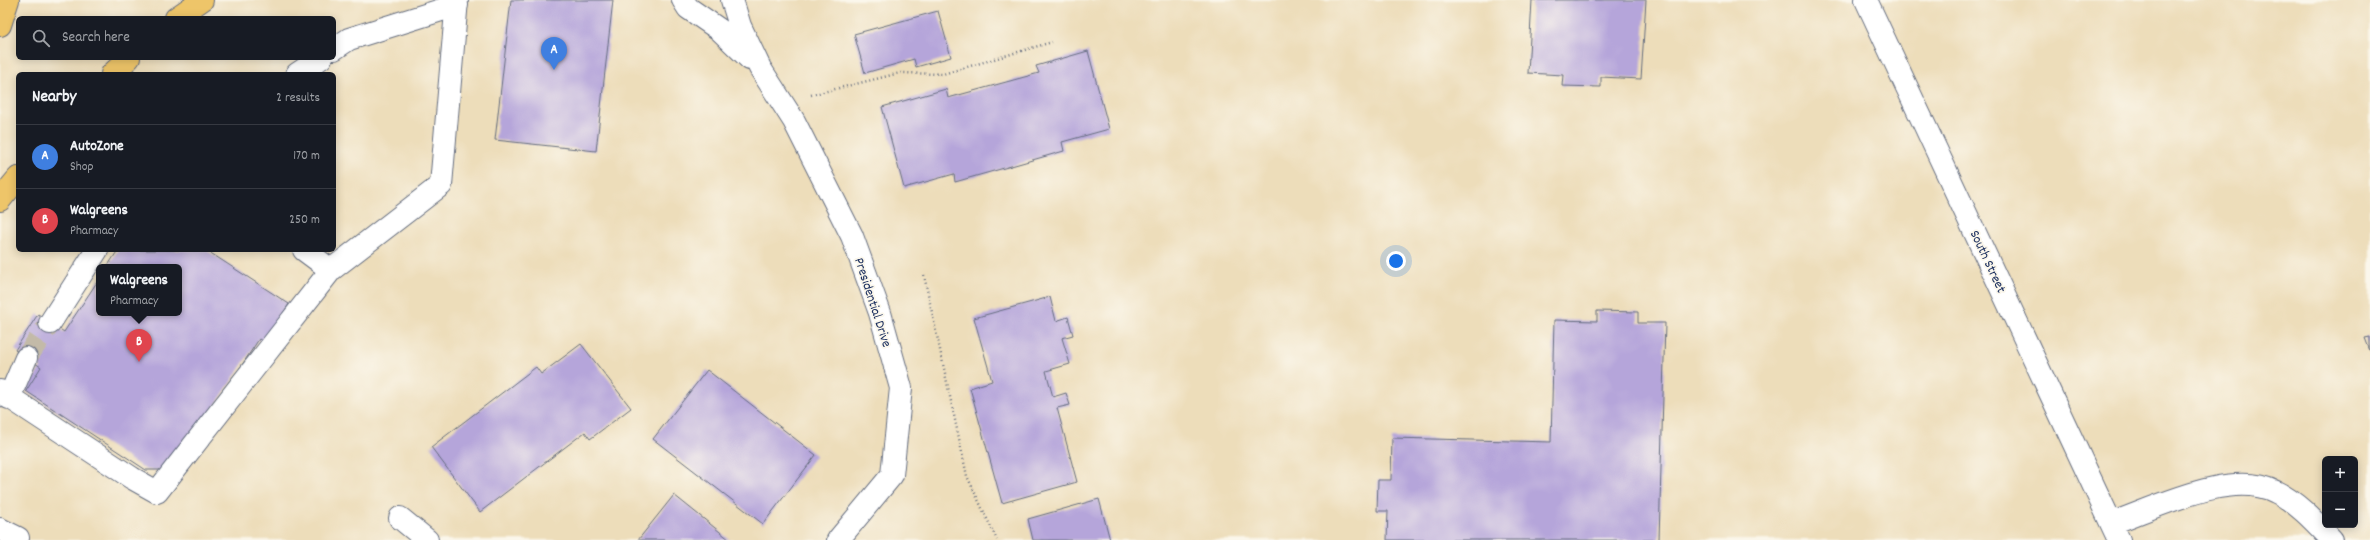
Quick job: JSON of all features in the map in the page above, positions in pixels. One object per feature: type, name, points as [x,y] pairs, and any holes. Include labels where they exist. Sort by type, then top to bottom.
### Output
[{"type":"main road","points":[[0,25],[8,0]]},
{"type":"main road","points":[[179,16],[202,0]]},
{"type":"main road","points":[[114,72],[127,60]]},
{"type":"main road","points":[[0,200],[16,180]]},
{"type":"street","name":"Presidential Drive","points":[[683,0],[688,8],[720,30],[760,68]]},
{"type":"street","name":"Presidential Drive","points":[[732,0],[740,26],[760,68],[824,176],[852,236],[880,313],[901,388],[892,475],[838,540]]},
{"type":"street","name":"South Street","points":[[1866,0],[2116,531]]},
{"type":"street","points":[[26,358],[3,396],[132,478],[157,492],[331,270],[441,185],[457,2],[349,39],[336,48]]},
{"type":"street","points":[[300,72],[318,60]]},
{"type":"street","points":[[50,322],[96,252]]},
{"type":"street","points":[[307,252],[331,270]]},
{"type":"street","points":[[2116,531],[2217,485],[2251,483],[2276,492],[2298,507],[2332,540]]},
{"type":"street","points":[[400,518],[427,540]]},
{"type":"path","points":[[782,103],[900,73],[943,74],[1052,42]]},
{"type":"path","points":[[924,275],[966,476],[997,540]]},
{"type":"building","points":[[511,0],[613,0],[596,151],[495,140]]},
{"type":"building","points":[[1532,0],[1646,0],[1641,79],[1601,77],[1601,87],[1562,86],[1563,75],[1528,73]]},
{"type":"building","points":[[938,11],[951,57],[916,67],[914,59],[865,73],[854,34]]},
{"type":"building","points":[[1088,51],[1109,129],[1062,142],[1064,151],[955,182],[954,174],[904,188],[882,107],[946,89],[948,98],[1039,73],[1036,66]]},
{"type":"building","points":[[117,252],[209,252],[289,304],[264,342],[259,339],[173,470],[146,470],[26,391],[41,367],[15,350],[38,314],[64,332],[96,284],[96,316],[182,316],[182,264],[109,264]]},
{"type":"building","points":[[1050,297],[1056,321],[1068,317],[1073,335],[1062,338],[1070,364],[1046,371],[1053,397],[1066,393],[1070,405],[1057,408],[1077,482],[1002,503],[970,388],[992,381],[974,318]]},
{"type":"building","points":[[1597,311],[1638,312],[1638,323],[1665,323],[1659,540],[1387,540],[1388,511],[1377,511],[1378,480],[1391,480],[1392,438],[1551,442],[1554,320],[1597,321]]},
{"type":"building","points":[[2370,337],[2370,351],[2365,338]]},
{"type":"building","points":[[581,344],[631,408],[590,439],[585,432],[480,512],[431,447],[536,367],[541,374]]},
{"type":"building","points":[[707,370],[816,455],[763,524],[653,439]]},
{"type":"building","points":[[674,495],[730,540],[638,540]]},
{"type":"building","points":[[1099,499],[1110,540],[1033,540],[1028,519]]},
{"type":"tunnel","points":[[26,358],[50,323]]},
{"type":"place","name":"AutoZone","points":[[554,70]]},
{"type":"place","name":"Walgreens","points":[[139,362]]}]
